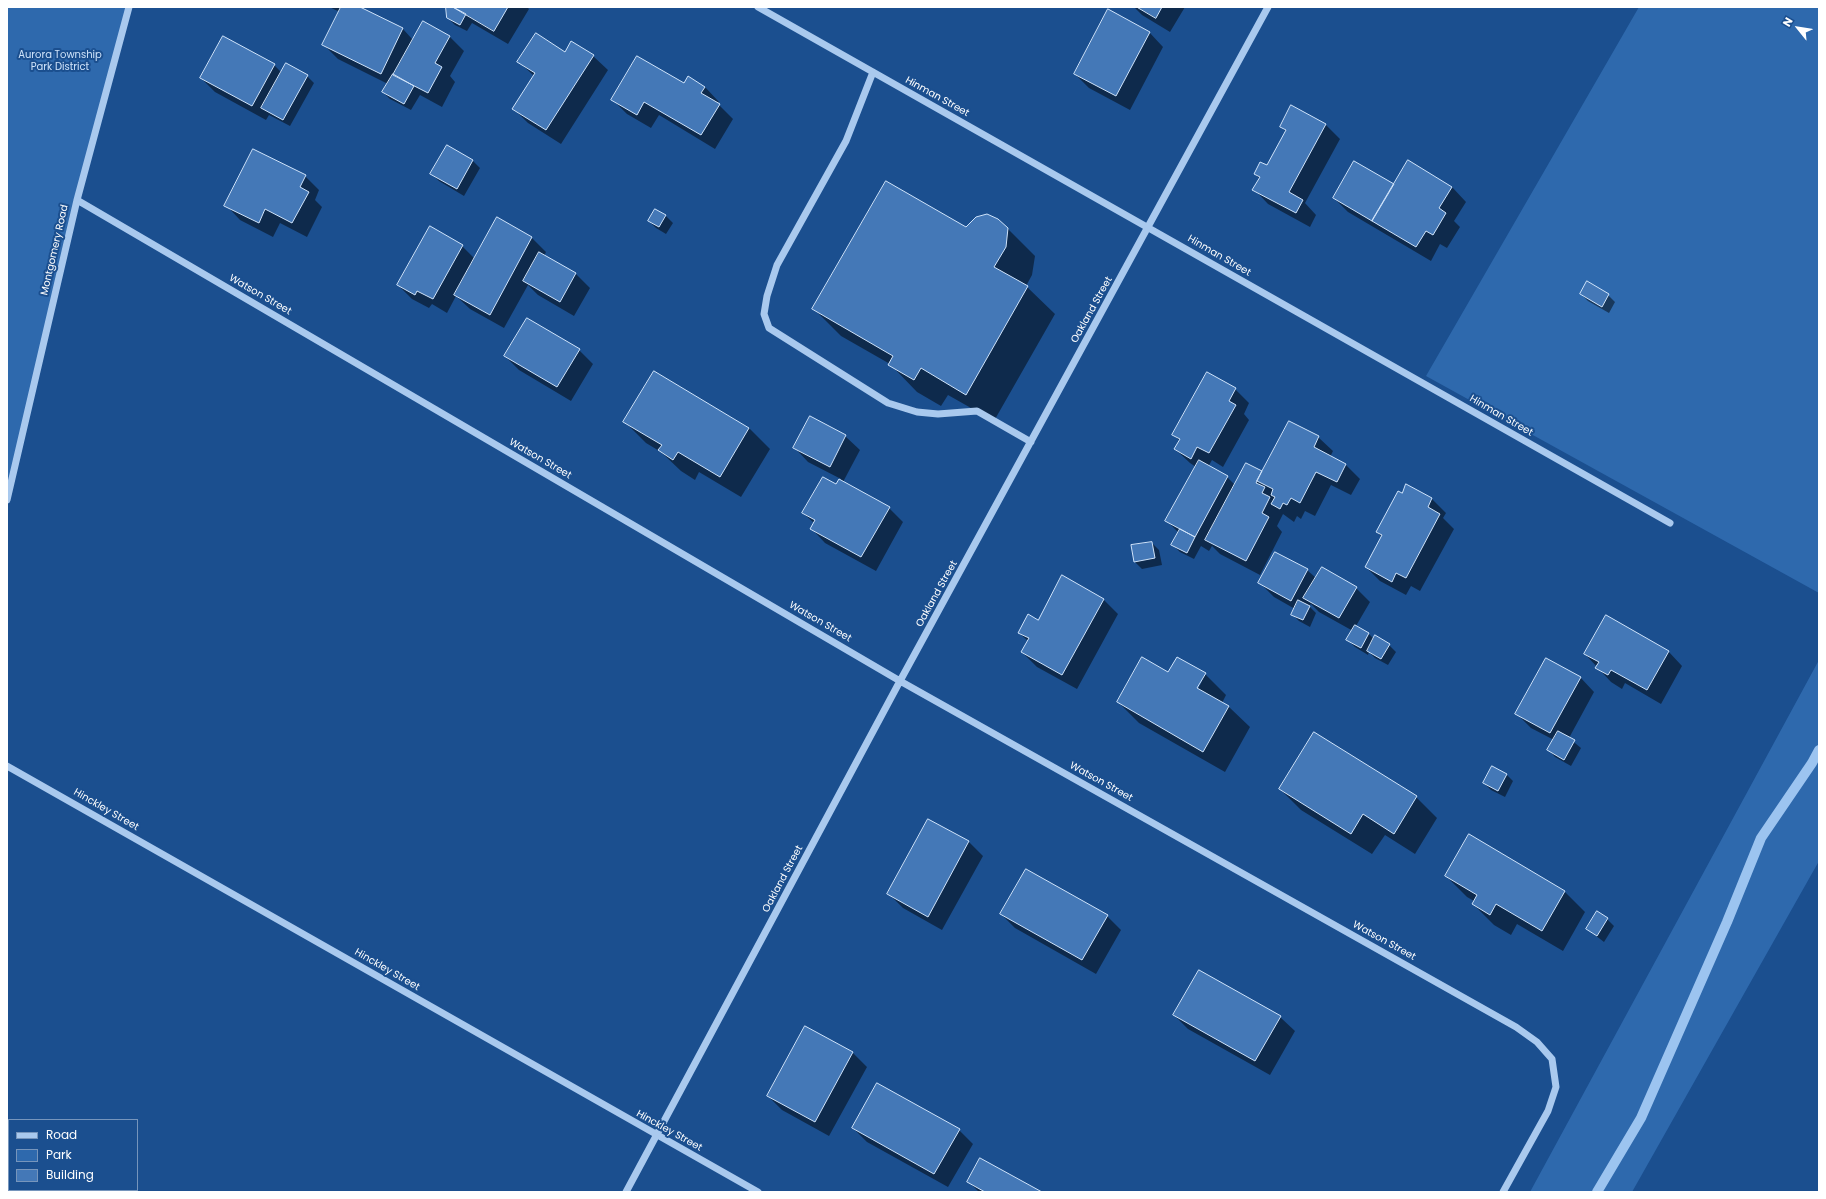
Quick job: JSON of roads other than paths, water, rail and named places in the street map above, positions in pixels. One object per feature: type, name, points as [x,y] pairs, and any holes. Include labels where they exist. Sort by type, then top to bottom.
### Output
[{"type":"street","name":"Montgomery Road","points":[[7,500],[77,200],[129,7]]},
{"type":"street","name":"Hinman Street","points":[[758,7],[1670,523]]},
{"type":"street","name":"Oakland Street","points":[[626,1192],[900,681],[1268,7]]},
{"type":"street","points":[[873,72],[846,141],[776,265],[766,296],[764,314],[769,328],[888,403],[917,412],[938,414],[977,411],[1031,442]]},
{"type":"street","name":"Watson Street","points":[[77,200],[900,681],[1516,1027],[1536,1042],[1552,1059],[1556,1087],[1548,1111],[1504,1192]]},
{"type":"street","name":"Hinckley Street","points":[[7,766],[758,1192]]},
{"type":"waterway","points":[[1597,1192],[1641,1118],[1727,922],[1761,838],[1812,763],[1819,750]]},
{"type":"park label","name":"Aurora Township Park District","points":[[60,60]]}]
